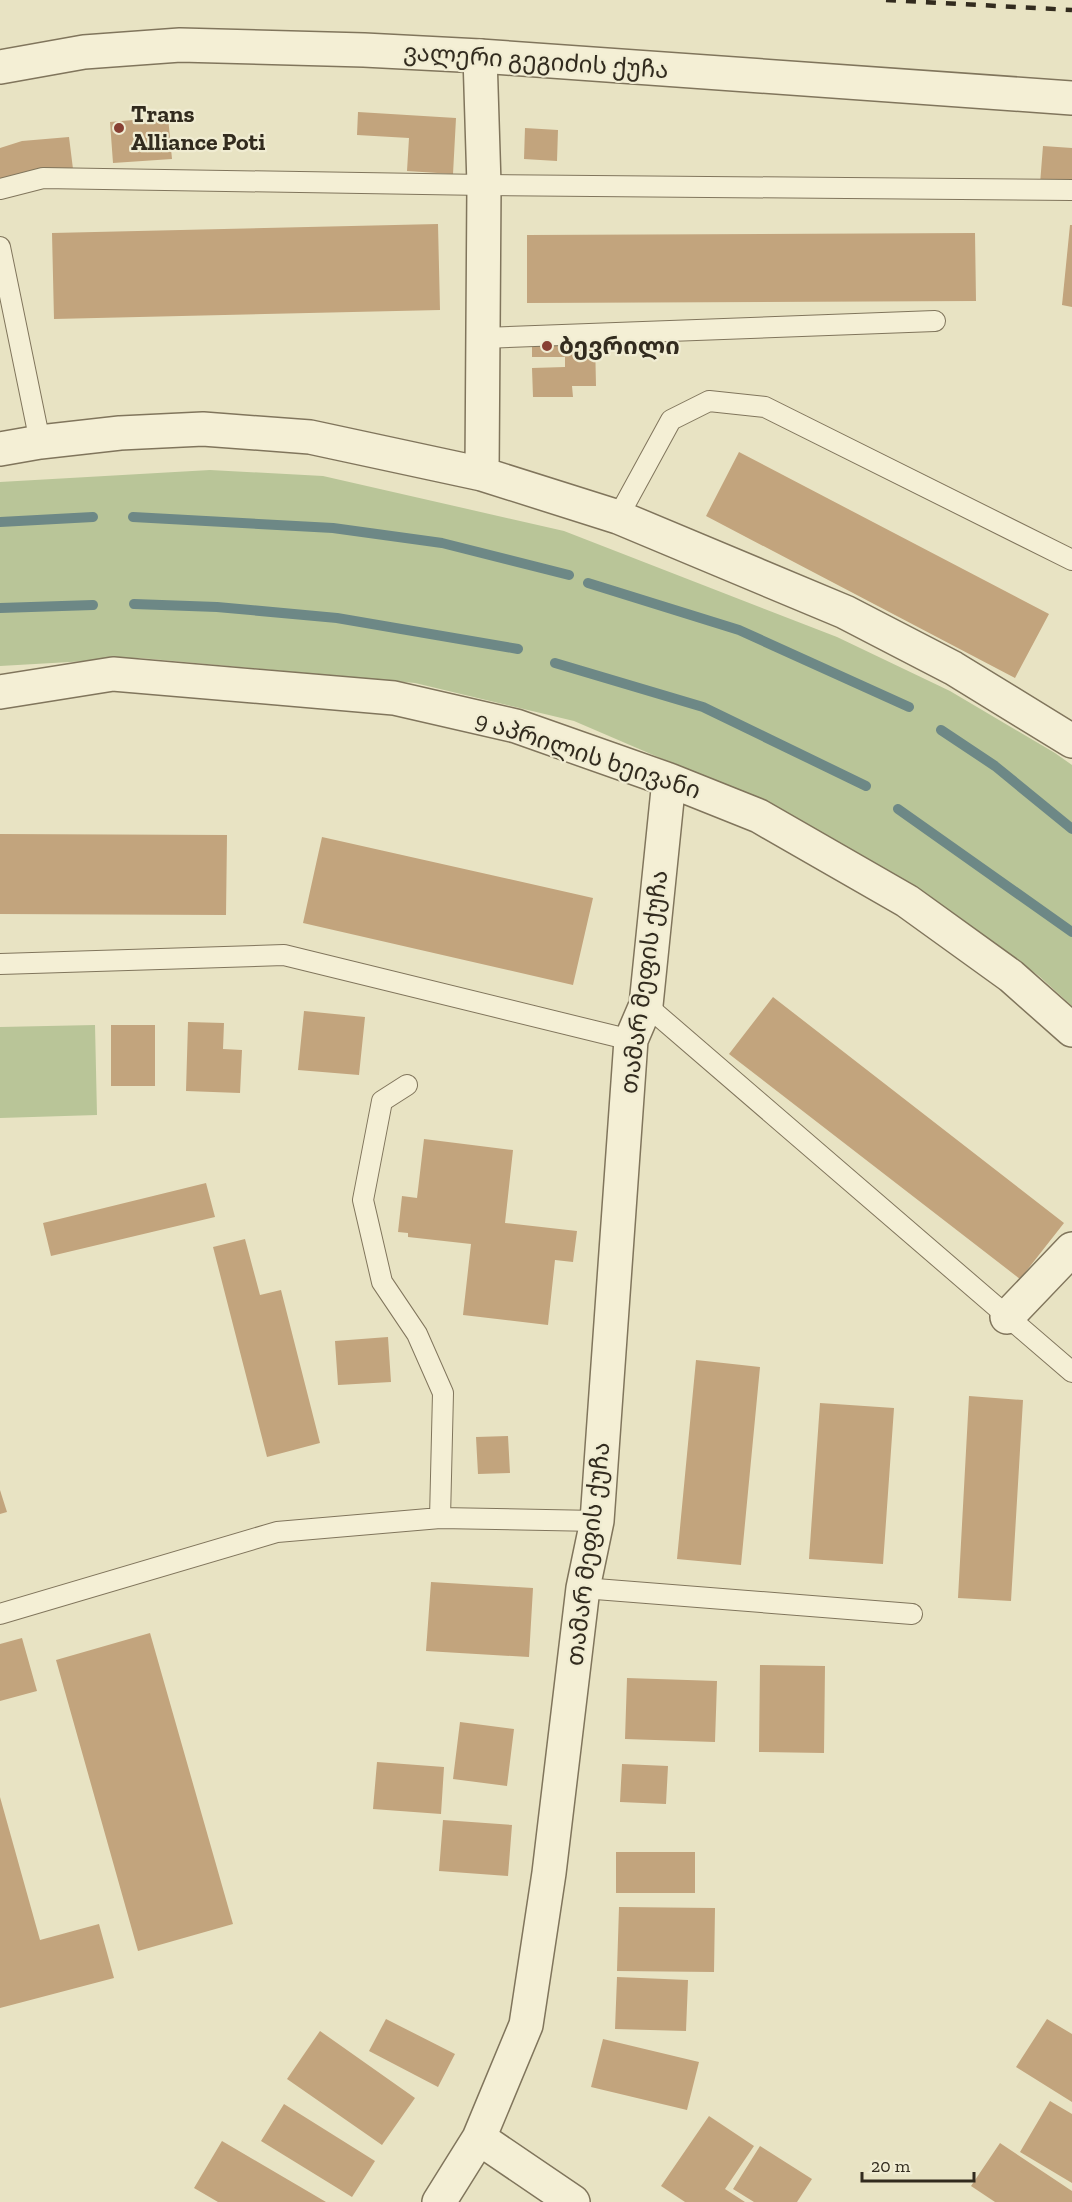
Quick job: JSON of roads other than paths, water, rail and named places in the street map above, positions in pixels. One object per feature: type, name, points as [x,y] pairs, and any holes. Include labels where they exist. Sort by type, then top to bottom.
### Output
[{"type":"street","name":"ვალერი გეგიძის ქუჩა","points":[[0,67],[84,52],[180,45],[364,50],[480,56],[1072,98]]},
{"type":"street","points":[[480,56],[484,185],[482,474]]},
{"type":"street","points":[[0,449],[120,433],[203,429],[310,437],[482,474],[618,517],[845,612],[954,668],[1069,733]]},
{"type":"street","name":"9 აპრილის ხეივანი","points":[[0,692],[112,674],[394,698],[516,726],[669,780],[759,816],[907,901],[1011,976],[1072,1030]]},
{"type":"street","name":"თამარ მეფის ქუჩა","points":[[439,2202],[479,2138],[526,2025],[549,1873],[583,1588],[597,1521],[631,1040],[646,1005],[669,780]]},
{"type":"street","points":[[1007,1317],[1072,1249]]},
{"type":"street","points":[[479,2138],[573,2202]]},
{"type":"lane","points":[[0,189],[43,177],[484,185],[1072,190]]},
{"type":"lane","points":[[0,247],[40,442]]},
{"type":"lane","points":[[483,338],[934,321]]},
{"type":"lane","points":[[618,517],[671,420],[709,401],[765,407],[1072,560]]},
{"type":"lane","points":[[0,964],[284,955],[631,1040]]},
{"type":"lane","points":[[646,1005],[1072,1372]]},
{"type":"lane","points":[[407,1085],[382,1101],[363,1200],[382,1282],[417,1334],[443,1393],[440,1518]]},
{"type":"lane","points":[[0,1614],[277,1532],[440,1518],[597,1521]]},
{"type":"lane","points":[[583,1588],[912,1614]]},
{"type":"waterway","points":[[0,522],[93,517]]},
{"type":"waterway","points":[[133,517],[333,528],[442,543],[569,575]]},
{"type":"waterway","points":[[588,583],[739,630],[909,707]]},
{"type":"waterway","points":[[134,604],[217,607],[337,618],[518,649]]},
{"type":"waterway","points":[[0,608],[93,605]]},
{"type":"waterway","points":[[555,663],[703,707],[866,786]]},
{"type":"waterway","points":[[941,730],[995,766],[1072,829]]},
{"type":"waterway","points":[[898,809],[1072,932]]},
{"type":"railway","points":[[886,0],[1072,10]]},
{"type":"place","name":"Trans Alliance Poti","points":[[119,128]]},
{"type":"place","name":"ბევრილი","points":[[547,346]]}]
